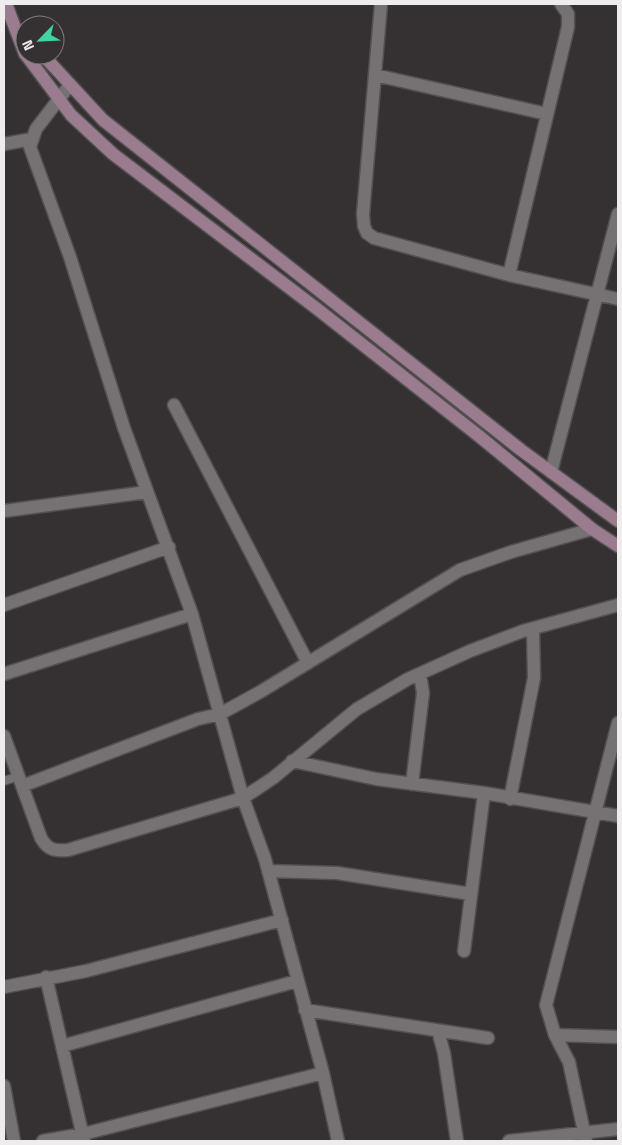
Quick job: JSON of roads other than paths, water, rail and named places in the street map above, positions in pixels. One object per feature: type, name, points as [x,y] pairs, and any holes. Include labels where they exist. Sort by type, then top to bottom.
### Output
[{"type":"main road","points":[[6,4],[15,21]]},
{"type":"main road","points":[[33,65],[71,115],[112,154],[472,430],[592,529],[618,546]]},
{"type":"main road","points":[[52,65],[69,86],[102,120],[551,472],[618,521]]},
{"type":"street","points":[[381,4],[363,214],[367,233],[374,238],[509,274],[618,299]]},
{"type":"street","points":[[509,274],[568,27],[568,14],[561,4]]},
{"type":"street","points":[[375,75],[547,114]]},
{"type":"street","points":[[69,86],[36,129],[30,147],[70,257],[124,428],[147,492],[159,550],[181,619],[216,715],[268,871],[323,1073],[338,1141]]},
{"type":"street","points":[[4,144],[32,139]]},
{"type":"street","points":[[551,472],[618,214]]},
{"type":"street","points":[[174,405],[308,663]]},
{"type":"street","points":[[4,511],[147,492]]},
{"type":"street","points":[[20,781],[216,715],[308,663],[460,570],[511,552],[592,529]]},
{"type":"street","points":[[4,605],[159,550]]},
{"type":"street","points":[[4,736],[41,838],[46,846],[55,851],[78,848],[243,798],[273,778],[357,709],[420,674],[470,651],[533,629],[618,605]]},
{"type":"street","points":[[4,674],[181,619]]},
{"type":"street","points":[[510,799],[534,678],[533,629]]},
{"type":"street","points":[[412,784],[422,693],[420,674]]},
{"type":"street","points":[[585,1136],[569,1062],[555,1035],[548,1017],[546,1005],[548,990],[597,812],[618,723]]},
{"type":"street","points":[[292,761],[376,779],[484,793],[510,799],[618,816]]},
{"type":"street","points":[[464,951],[484,793]]},
{"type":"street","points":[[268,871],[337,873],[471,894]]},
{"type":"street","points":[[4,987],[46,977],[86,971],[282,920]]},
{"type":"street","points":[[46,977],[83,1138]]},
{"type":"street","points":[[62,1046],[297,981]]},
{"type":"street","points":[[305,1010],[488,1038]]},
{"type":"street","points":[[438,1031],[444,1053],[456,1141]]},
{"type":"street","points":[[555,1035],[618,1037]]},
{"type":"street","points":[[43,1141],[83,1138],[323,1073]]},
{"type":"street","points":[[4,1086],[14,1141]]},
{"type":"street","points":[[509,1141],[585,1136],[618,1129]]},
{"type":"lane","points":[[4,781],[20,781]]}]
